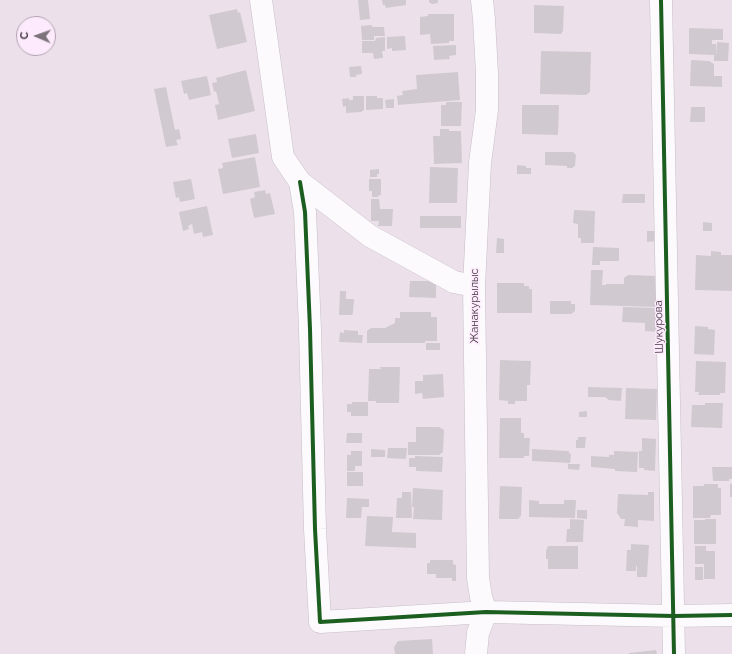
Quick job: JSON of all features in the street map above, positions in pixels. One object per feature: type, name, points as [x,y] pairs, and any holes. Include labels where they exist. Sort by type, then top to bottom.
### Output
[{"type":"street","points":[[261,0],[283,157],[300,182],[370,236],[454,282],[474,286]]},
{"type":"street","name":"Жанакурылыс","points":[[482,0],[487,110],[480,163],[474,286],[478,578],[480,597],[486,612]]},
{"type":"street","name":"Шукурова","points":[[661,0],[674,654]]},
{"type":"street","points":[[300,182],[305,220],[310,329],[315,529],[320,622],[486,612],[674,616],[732,615]]},
{"type":"street","points":[[476,654],[478,633],[486,612]]},
{"type":"building","points":[[358,0],[368,0],[370,19],[360,20]]},
{"type":"building","points":[[382,0],[406,0],[406,5],[386,8],[385,5],[383,5]]},
{"type":"building","points":[[429,0],[438,0],[438,3],[432,4]]},
{"type":"building","points":[[534,5],[564,6],[563,31],[561,34],[534,33]]},
{"type":"building","points":[[237,9],[238,13],[240,12],[247,42],[217,49],[209,15]]},
{"type":"building","points":[[428,14],[454,14],[454,41],[449,41],[449,43],[431,44],[430,34],[420,35],[420,17],[428,16]]},
{"type":"building","points":[[372,25],[372,27],[384,27],[385,36],[374,36],[374,40],[362,40],[361,26]]},
{"type":"building","points":[[689,28],[723,29],[723,40],[712,40],[712,44],[716,44],[716,56],[717,42],[729,43],[728,61],[714,61],[714,55],[689,54]]},
{"type":"building","points":[[405,36],[406,50],[392,51],[392,48],[387,49],[387,37]]},
{"type":"building","points":[[385,37],[385,51],[382,51],[383,58],[374,59],[373,53],[362,53],[362,41],[375,41],[376,38]]},
{"type":"building","points":[[456,45],[456,55],[449,56],[450,59],[434,60],[433,46]]},
{"type":"building","points":[[541,51],[591,52],[590,92],[586,95],[540,94]]},
{"type":"building","points":[[691,60],[709,61],[714,64],[714,76],[722,76],[722,87],[690,86]]},
{"type":"building","points":[[361,66],[362,74],[356,75],[356,77],[350,77],[349,67]]},
{"type":"building","points":[[246,70],[255,111],[218,120],[215,105],[219,104],[216,91],[214,92],[212,83],[217,82],[216,78]]},
{"type":"building","points":[[458,72],[460,100],[398,105],[397,96],[403,95],[402,91],[417,89],[416,75]]},
{"type":"building","points":[[207,76],[211,95],[189,100],[187,93],[184,94],[181,81]]},
{"type":"building","points":[[166,87],[175,130],[179,129],[181,139],[176,140],[178,145],[166,147],[154,89]]},
{"type":"building","points":[[353,96],[364,96],[364,110],[361,112],[346,113],[346,106],[343,107],[342,99],[349,98],[349,100],[353,100]]},
{"type":"building","points":[[366,96],[377,96],[377,98],[383,98],[383,109],[366,110]]},
{"type":"building","points":[[394,99],[394,108],[386,108],[385,100]]},
{"type":"building","points":[[446,102],[462,102],[461,126],[441,126],[441,105],[446,105]]},
{"type":"building","points":[[522,105],[559,105],[558,135],[522,134]]},
{"type":"building","points":[[691,107],[705,107],[705,122],[690,122]]},
{"type":"building","points":[[440,129],[461,131],[462,163],[434,164],[433,136],[440,136]]},
{"type":"building","points":[[256,134],[259,153],[232,158],[228,139]]},
{"type":"building","points":[[545,152],[573,152],[576,155],[575,166],[572,168],[567,168],[567,166],[545,165]]},
{"type":"building","points":[[255,157],[260,187],[223,194],[218,169],[223,168],[222,163]]},
{"type":"building","points":[[517,165],[531,168],[531,174],[517,174]]},
{"type":"building","points":[[430,167],[458,168],[457,203],[429,203]]},
{"type":"building","points":[[379,169],[379,174],[377,174],[377,177],[370,177],[370,170]]},
{"type":"building","points":[[191,179],[195,199],[180,202],[179,197],[176,198],[173,182]]},
{"type":"building","points":[[369,179],[381,179],[381,195],[378,197],[372,197],[372,191],[369,191]]},
{"type":"building","points":[[265,190],[266,194],[270,193],[275,214],[254,218],[250,199],[255,197],[254,192]]},
{"type":"building","points":[[623,194],[645,194],[645,203],[622,203]]},
{"type":"building","points":[[371,199],[379,199],[380,209],[393,209],[392,226],[378,226],[379,221],[371,221]]},
{"type":"building","points":[[207,206],[213,235],[203,237],[202,232],[194,234],[192,224],[188,226],[189,229],[183,231],[179,212]]},
{"type":"building","points":[[574,210],[595,211],[594,243],[581,243],[581,238],[578,238],[578,224],[573,223]]},
{"type":"building","points":[[420,216],[461,216],[461,228],[420,228]]},
{"type":"building","points":[[703,222],[712,223],[712,231],[703,231]]},
{"type":"building","points":[[647,231],[658,231],[658,241],[647,242]]},
{"type":"building","points":[[497,238],[504,239],[504,253],[496,253]]},
{"type":"building","points":[[593,247],[619,248],[619,261],[600,261],[600,265],[592,265]]},
{"type":"building","points":[[711,251],[721,252],[721,255],[732,255],[732,291],[695,290],[696,255],[711,256]]},
{"type":"building","points":[[591,270],[603,270],[602,285],[624,284],[624,278],[628,275],[657,276],[657,307],[590,305]]},
{"type":"building","points":[[410,281],[436,281],[436,298],[409,297]]},
{"type":"building","points":[[497,283],[524,283],[524,286],[529,286],[529,289],[532,289],[532,313],[497,313]]},
{"type":"building","points":[[340,291],[346,291],[346,299],[354,299],[352,315],[339,315]]},
{"type":"building","points":[[550,301],[571,301],[571,304],[575,304],[575,311],[571,314],[550,314]]},
{"type":"building","points":[[623,307],[655,308],[655,311],[660,311],[659,332],[645,331],[645,323],[622,322]]},
{"type":"building","points":[[400,312],[431,312],[431,317],[437,317],[437,341],[425,341],[425,343],[367,343],[367,331],[371,328],[385,328],[395,323],[395,318],[400,318]]},
{"type":"building","points":[[695,326],[708,327],[708,329],[715,330],[714,355],[694,354]]},
{"type":"building","points":[[344,330],[358,331],[358,335],[363,335],[362,343],[339,342],[340,332],[344,333]]},
{"type":"building","points":[[426,343],[440,343],[440,350],[426,350]]},
{"type":"building","points":[[500,360],[531,361],[530,385],[527,385],[527,401],[515,401],[515,404],[508,404],[508,401],[499,400]]},
{"type":"building","points":[[696,361],[726,362],[725,393],[720,393],[720,395],[698,395],[699,392],[695,392]]},
{"type":"building","points":[[380,367],[400,367],[399,403],[376,403],[376,401],[368,401],[369,369],[381,369]]},
{"type":"building","points":[[443,374],[444,397],[423,399],[422,393],[415,394],[415,381],[423,381],[423,375]]},
{"type":"building","points":[[588,387],[622,388],[621,401],[609,400],[605,397],[588,397]]},
{"type":"building","points":[[626,388],[657,389],[656,420],[625,419]]},
{"type":"building","points":[[352,402],[368,402],[368,416],[351,416],[351,412],[347,412],[347,404],[352,404]]},
{"type":"building","points":[[705,403],[723,403],[722,428],[691,427],[692,405],[705,405]]},
{"type":"building","points":[[587,411],[587,417],[579,417],[579,412]]},
{"type":"building","points":[[500,418],[521,418],[521,433],[524,433],[524,438],[530,438],[529,456],[524,456],[524,458],[499,458]]},
{"type":"building","points":[[416,427],[439,427],[444,430],[443,452],[439,455],[408,455],[408,442],[416,442]]},
{"type":"building","points":[[347,433],[362,433],[362,443],[346,443]]},
{"type":"building","points":[[578,437],[586,437],[585,448],[576,448],[576,440],[578,440]]},
{"type":"building","points":[[642,438],[656,439],[655,471],[639,468],[639,451],[642,451]]},
{"type":"building","points":[[388,448],[407,448],[406,459],[387,458]]},
{"type":"building","points":[[371,449],[385,450],[385,457],[371,457]]},
{"type":"building","points":[[532,449],[569,451],[571,454],[570,463],[532,461]]},
{"type":"building","points":[[351,451],[362,451],[362,466],[355,466],[355,471],[347,471],[347,455],[351,455]]},
{"type":"building","points":[[614,451],[638,452],[637,472],[615,471],[615,469],[591,467],[591,456],[609,457],[609,455],[614,455]]},
{"type":"building","points":[[415,456],[443,457],[442,472],[416,471],[416,467],[409,467],[409,458],[415,458]]},
{"type":"building","points":[[568,464],[580,464],[579,470],[568,469]]},
{"type":"building","points":[[712,467],[732,467],[732,479],[729,479],[729,481],[713,481]]},
{"type":"building","points":[[347,472],[363,472],[363,486],[347,486]]},
{"type":"building","points":[[704,484],[718,484],[718,488],[721,488],[721,515],[711,515],[710,518],[693,518],[693,486],[704,486]]},
{"type":"building","points":[[730,484],[732,484],[732,497],[730,497]]},
{"type":"building","points":[[500,486],[522,487],[521,516],[518,519],[499,519]]},
{"type":"building","points":[[413,488],[443,490],[442,520],[413,519]]},
{"type":"building","points":[[402,492],[411,492],[412,518],[396,518],[397,498],[402,498]]},
{"type":"building","points":[[648,492],[654,492],[654,521],[638,520],[638,527],[624,526],[625,519],[621,519],[617,513],[618,494],[648,495]]},
{"type":"building","points":[[347,498],[369,499],[369,507],[362,507],[361,518],[346,518]]},
{"type":"building","points":[[529,500],[539,501],[539,504],[564,504],[564,500],[576,500],[575,518],[529,517]]},
{"type":"building","points":[[577,510],[587,510],[587,519],[577,518]]},
{"type":"building","points":[[367,516],[393,517],[392,532],[416,533],[416,548],[365,546]]},
{"type":"building","points":[[570,519],[584,520],[583,542],[566,542],[567,529],[570,529]]},
{"type":"building","points":[[716,519],[716,544],[694,544],[694,520]]},
{"type":"building","points":[[631,544],[649,545],[647,577],[637,577],[637,566],[636,571],[626,571],[627,550],[631,550]]},
{"type":"building","points":[[548,546],[578,546],[578,569],[548,569],[546,551]]},
{"type":"building","points":[[695,546],[706,546],[706,551],[715,551],[715,579],[704,579],[704,564],[695,564]]},
{"type":"building","points":[[430,560],[453,560],[453,564],[456,565],[456,581],[452,581],[452,578],[436,578],[436,574],[427,574],[427,563],[430,563]]},
{"type":"building","points":[[695,567],[703,567],[703,580],[695,580]]},
{"type":"building","points":[[432,639],[433,654],[395,654],[394,647],[398,641]]},
{"type":"building","points":[[656,650],[657,654],[629,654],[629,653]]},
{"type":"cycle path","points":[[661,0],[674,654]]},
{"type":"cycle path","points":[[300,182],[305,212],[310,329],[315,529],[320,622],[486,612],[674,616],[732,615]]}]
